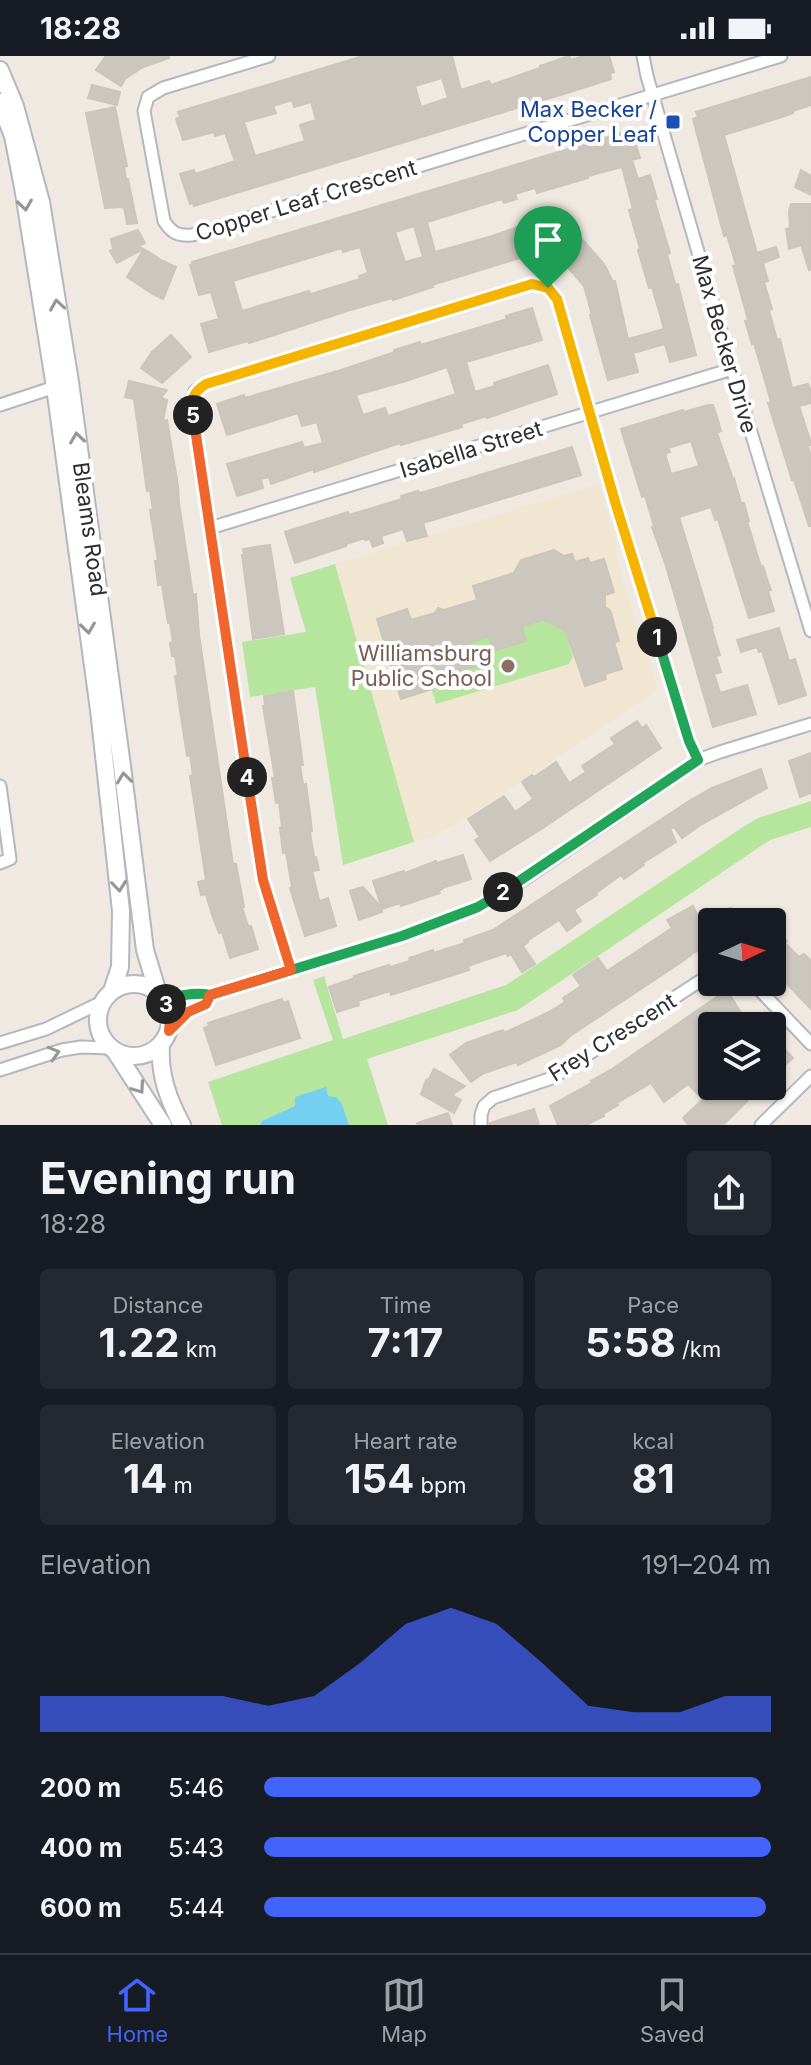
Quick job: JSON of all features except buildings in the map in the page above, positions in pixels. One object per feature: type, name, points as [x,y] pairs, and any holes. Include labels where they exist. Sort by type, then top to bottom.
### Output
[{"type":"main road","name":"Bleams Road","points":[[0,70],[15,106],[41,202],[70,382],[145,950],[161,996]]},
{"type":"main road","name":"Bleams Road","points":[[0,102],[13,136],[23,187],[55,387],[99,710],[121,911],[120,967],[107,997]]},
{"type":"main road","points":[[163,1125],[99,1031],[98,1012],[107,997],[130,984],[150,987],[161,996],[168,1008],[170,1019],[159,1062],[165,1089],[182,1125]]},
{"type":"main road","points":[[112,1050],[128,1057],[139,1057],[149,1054],[165,1038]]},
{"type":"street","name":"Copper Leaf Crescent","points":[[269,56],[163,88],[148,97],[144,111],[164,221],[179,236],[192,235],[652,95]]},
{"type":"street","name":"Max Becker Drive","points":[[643,56],[811,631]]},
{"type":"street","points":[[652,95],[781,56]]},
{"type":"street","points":[[291,970],[263,880],[191,404],[195,391],[206,384],[532,284],[548,288],[557,299],[616,505],[689,741],[698,760]]},
{"type":"street","name":"Isabella Street","points":[[210,528],[732,369]]},
{"type":"street","points":[[0,405],[55,387]]},
{"type":"street","points":[[161,996],[184,997],[202,992],[210,995],[402,936],[478,907],[526,878],[698,760],[811,724]]},
{"type":"street","points":[[0,786],[10,859],[0,863]]},
{"type":"street","name":"Frey Crescent","points":[[481,1125],[484,1106],[493,1098],[552,1078],[698,982]]},
{"type":"street","points":[[165,1038],[188,1012],[206,1004],[210,995]]},
{"type":"street","points":[[765,996],[811,1044]]},
{"type":"street","points":[[0,1043],[46,1029],[107,997]]},
{"type":"street","points":[[0,1070],[62,1050],[81,1047],[112,1050]]},
{"type":"street","points":[[761,1125],[811,1076]]},
{"type":"shaded area","name":"Williamsburg Public School","points":[[598,484],[617,545],[616,557],[639,631],[646,641],[657,690],[466,818],[433,836],[414,842],[335,564]]},
{"type":"green space","points":[[335,564],[414,842],[343,865],[315,687],[250,697],[242,642],[306,632],[290,578]]},
{"type":"green space","points":[[545,619],[572,625],[576,640],[569,643],[573,656],[569,664],[436,704],[429,680],[475,666],[469,643],[489,636],[494,650],[526,641],[522,626]]},
{"type":"green space","points":[[811,801],[811,827],[770,840],[518,1010],[367,1059],[388,1125],[349,1125],[342,1104],[328,1096],[326,1088],[262,1121],[260,1125],[222,1125],[208,1082],[333,1040],[313,980],[324,976],[343,1039],[506,985],[746,825],[758,818]]},
{"type":"water","points":[[326,1087],[328,1096],[336,1097],[342,1104],[349,1125],[260,1125],[262,1121],[295,1106],[295,1097]]},
{"type":"place","name":"Max Becker / Copper Leaf","points":[[673,122]]},
{"type":"place","name":"Williamsburg Public School","points":[[508,666]]},
{"type":"route","points":[[548,288],[532,284],[206,384],[195,391],[191,404],[263,880],[291,970],[210,995],[206,1004],[188,1012],[169,1031],[168,1008],[163,998],[202,992],[210,995],[402,936],[478,907],[526,878],[698,760],[689,741],[616,505],[557,299],[548,288]]}]
